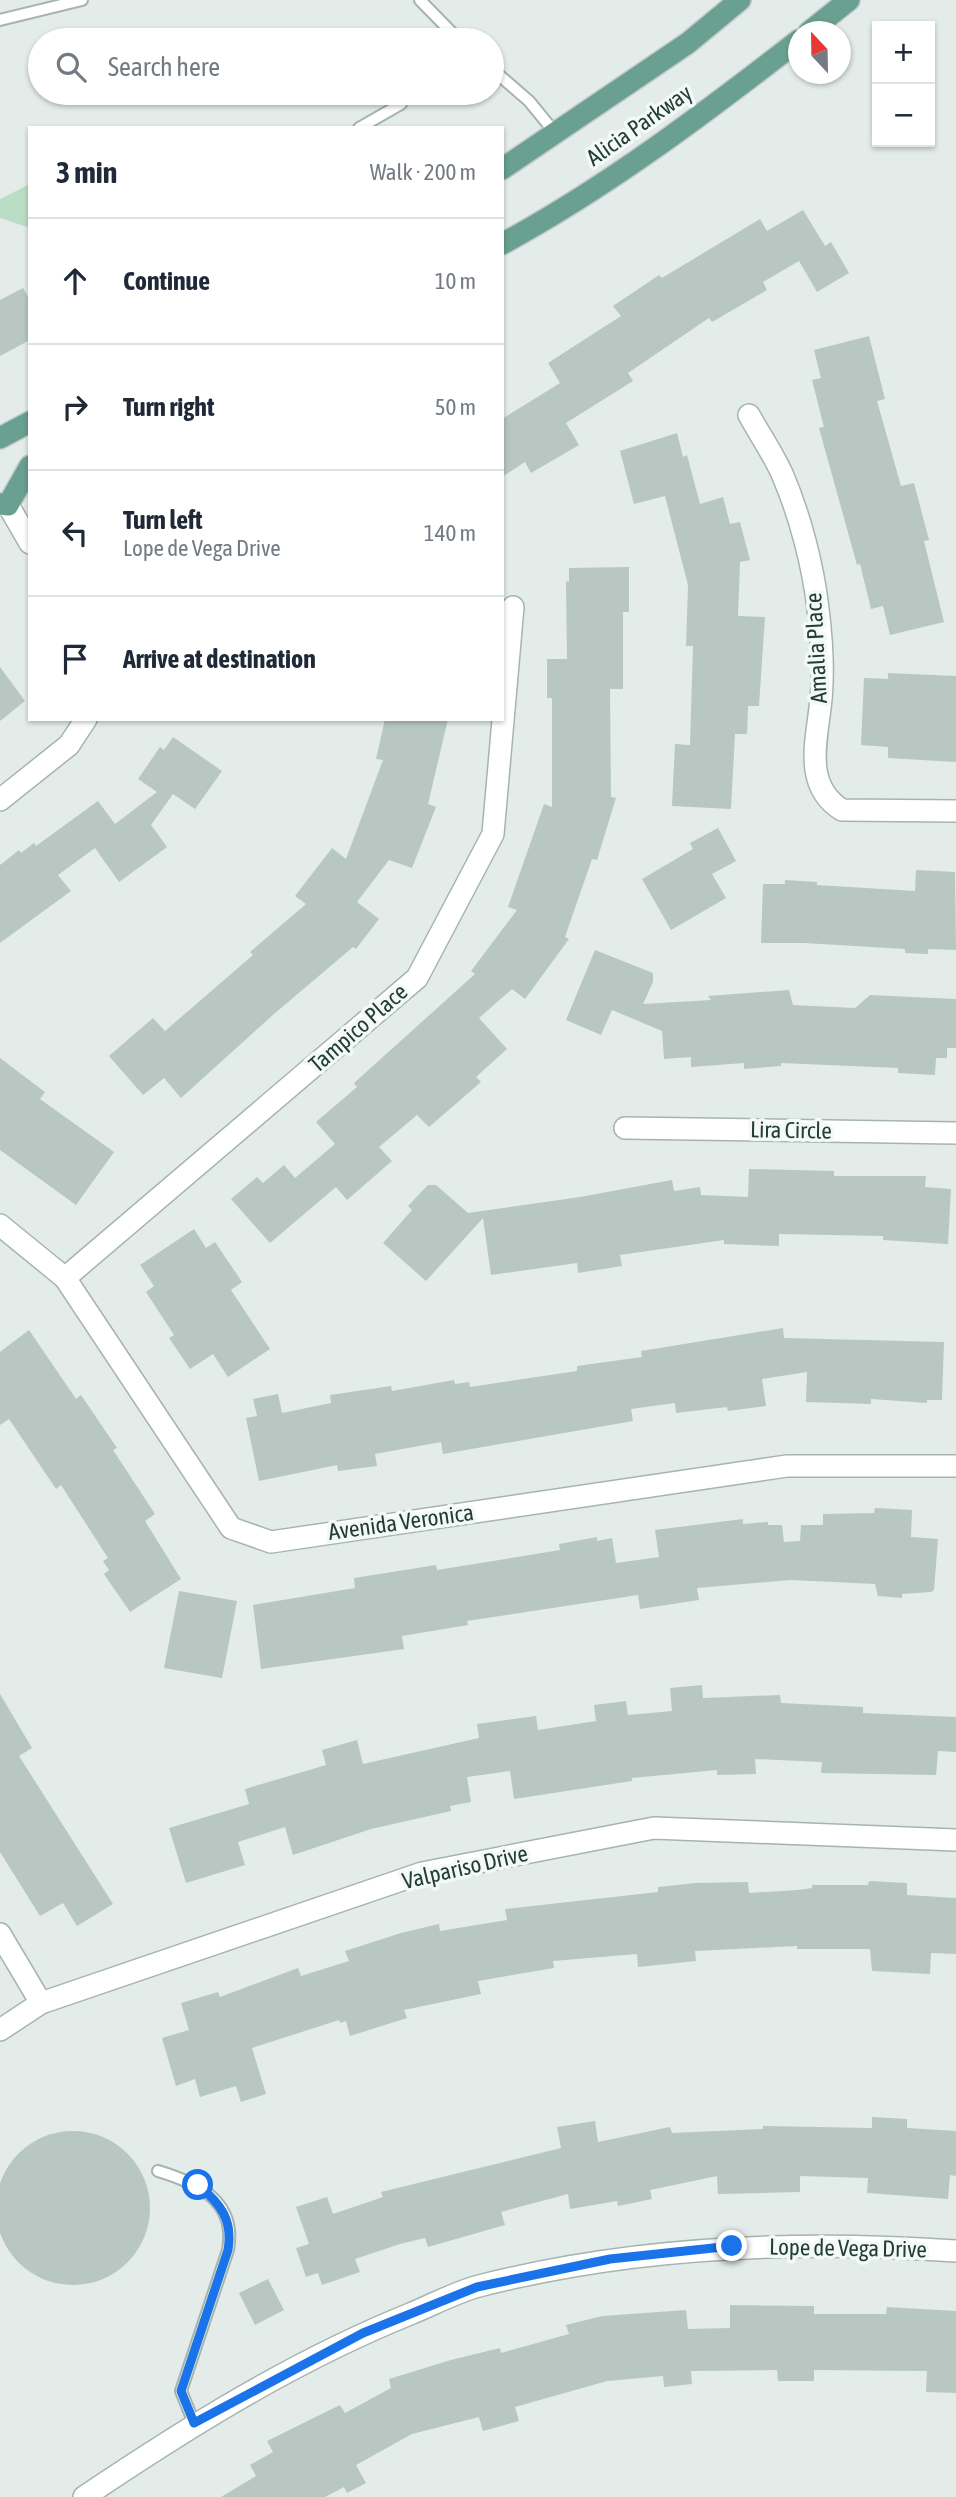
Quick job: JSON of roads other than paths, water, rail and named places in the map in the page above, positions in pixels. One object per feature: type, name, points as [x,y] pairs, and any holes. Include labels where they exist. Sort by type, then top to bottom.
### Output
[{"type":"main road","name":"Alicia Parkway","points":[[504,168],[688,43],[740,0]]},
{"type":"main road","points":[[823,21],[849,0]]},
{"type":"main road","name":"Alicia Parkway","points":[[504,243],[555,215],[727,95],[788,48]]},
{"type":"main road","points":[[0,438],[28,423]]},
{"type":"main road","points":[[3,506],[28,469]]},
{"type":"main road","points":[[3,506],[28,495]]},
{"type":"street","name":"Amalia Place","points":[[750,415],[783,476],[805,543],[818,608],[822,684],[814,757],[819,786],[826,800],[842,810],[956,811]]},
{"type":"street","points":[[3,506],[28,540]]},
{"type":"street","name":"Tampico Place","points":[[504,709],[513,607]]},
{"type":"street","points":[[0,800],[69,745],[85,721]]},
{"type":"street","name":"Tampico Place","points":[[65,1278],[416,978],[493,834],[503,721]]},
{"type":"street","name":"Lira Circle","points":[[625,1128],[956,1133]]},
{"type":"street","name":"Avenida Veronica","points":[[0,1224],[65,1278],[231,1528],[271,1542],[786,1466],[956,1466]]},
{"type":"street","name":"Valpariso Drive","points":[[0,2030],[41,2003],[422,1873],[654,1828],[956,1840]]},
{"type":"street","points":[[0,1934],[41,2003]]},
{"type":"street","name":"Lope de Vega Drive","points":[[84,2497],[194,2423],[363,2333],[477,2287],[610,2259],[732,2246],[956,2251]]},
{"type":"lane","points":[[0,20],[82,0]]},
{"type":"lane","points":[[420,0],[447,28]]},
{"type":"lane","points":[[504,79],[529,101],[556,134]]},
{"type":"lane","points":[[362,126],[399,105]]},
{"type":"lane","points":[[158,2171],[198,2185],[213,2197],[231,2233],[228,2250],[181,2391],[194,2423]]}]
